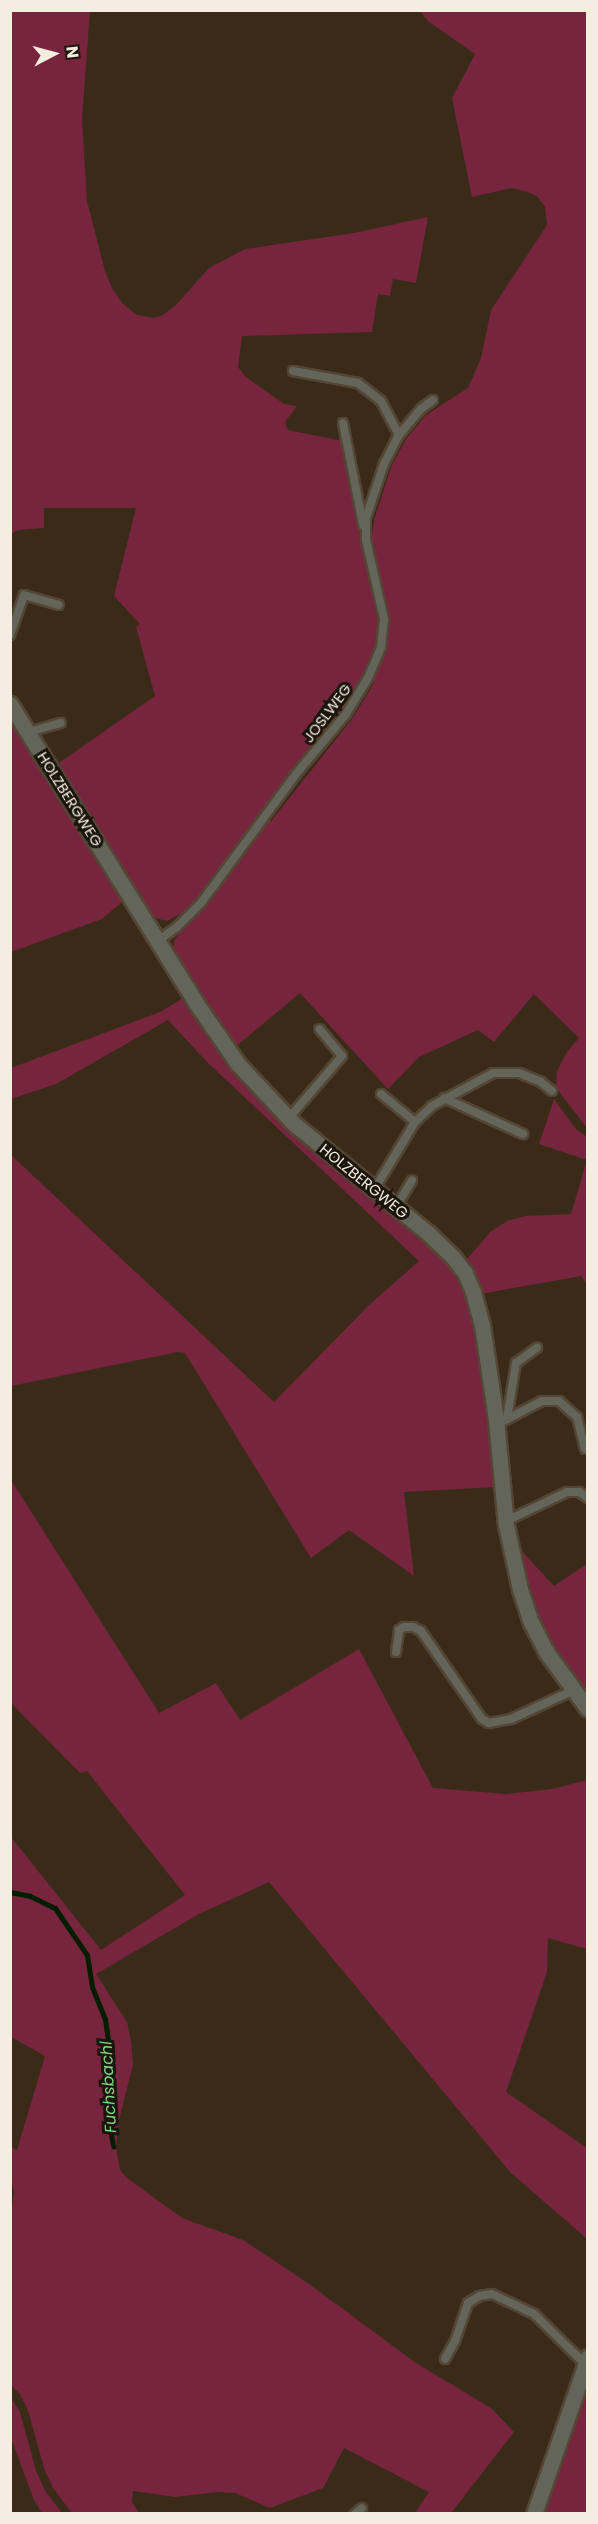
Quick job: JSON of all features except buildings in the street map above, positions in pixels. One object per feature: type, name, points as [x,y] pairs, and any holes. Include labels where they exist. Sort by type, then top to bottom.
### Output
[{"type":"street","name":"HOLZBERGWEG","points":[[10,704],[159,940],[196,1003],[238,1064],[288,1119],[442,1245],[460,1266],[469,1281],[483,1325],[502,1422],[506,1521],[525,1606],[539,1639],[572,1691],[588,1709]]},
{"type":"street","points":[[534,2514],[586,2361]]},
{"type":"lane","points":[[293,371],[358,383],[381,401],[399,435]]},
{"type":"lane","name":"JOSLWEG","points":[[159,940],[177,927],[201,903],[296,774],[346,714],[368,678],[381,647],[384,619],[366,540],[366,518],[384,465],[399,435],[433,400]]},
{"type":"lane","points":[[343,423],[366,540]]},
{"type":"lane","points":[[10,635],[24,595],[59,605]]},
{"type":"lane","points":[[28,732],[61,723]]},
{"type":"lane","points":[[288,1119],[342,1056],[319,1029]]},
{"type":"lane","points":[[374,1190],[416,1122],[423,1113],[444,1098],[482,1077],[502,1071],[530,1077],[552,1091]]},
{"type":"lane","points":[[381,1094],[416,1122]]},
{"type":"lane","points":[[444,1098],[523,1134]]},
{"type":"lane","points":[[396,1207],[412,1180]]},
{"type":"lane","points":[[502,1422],[516,1363],[537,1348]]},
{"type":"lane","points":[[502,1422],[542,1401],[559,1401],[577,1417],[585,1449]]},
{"type":"lane","points":[[506,1521],[567,1492],[579,1492],[588,1498]]},
{"type":"lane","points":[[396,1652],[399,1630],[404,1627],[413,1627],[421,1631],[482,1719],[489,1723],[511,1719],[572,1691]]},
{"type":"lane","points":[[446,2359],[455,2342],[468,2303],[479,2296],[492,2294],[534,2314],[586,2361]]},
{"type":"shaded area","points":[[11,11],[90,11],[82,119],[87,201],[105,271],[112,288],[122,303],[137,315],[154,318],[163,315],[176,305],[209,268],[245,249],[354,233],[428,217],[416,283],[393,279],[390,296],[378,294],[372,332],[242,336],[238,367],[246,377],[284,404],[297,406],[285,422],[288,430],[343,441],[362,541],[379,607],[379,633],[377,646],[364,676],[343,712],[198,900],[190,909],[167,921],[155,918],[148,911],[56,765],[155,696],[136,627],[140,624],[114,596],[136,508],[44,508],[44,528],[18,530],[11,534]]},
{"type":"shaded area","points":[[420,11],[587,11],[587,1128],[556,1088],[557,1071],[567,1052],[579,1038],[534,994],[494,1042],[478,1030],[419,1057],[388,1089],[300,993],[234,1048],[173,952],[174,941],[182,929],[204,905],[268,819],[271,821],[352,719],[374,683],[372,678],[385,648],[387,619],[371,544],[374,520],[391,467],[406,439],[426,415],[468,388],[481,358],[491,310],[547,225],[545,207],[537,196],[525,191],[511,188],[472,197],[452,98],[475,54],[429,22]]},
{"type":"shaded area","points":[[10,715],[123,897],[121,903],[102,919],[11,952]]},
{"type":"shaded area","points":[[184,994],[233,1067],[258,1097],[288,1127],[424,1237],[455,1269],[468,1294],[480,1351],[496,1487],[404,1492],[414,1576],[349,1530],[311,1558],[185,1353],[178,1352],[11,1386],[10,1154],[274,1402],[369,1305],[419,1261],[207,1062],[168,1020],[56,1084],[11,1099],[11,1068],[160,1012],[180,1000]]},
{"type":"shaded area","points":[[554,1099],[576,1129],[587,1137],[587,1160],[539,1144]]},
{"type":"shaded area","points":[[587,1160],[587,1284],[581,1276],[480,1294],[464,1263],[490,1232],[507,1221],[525,1216],[571,1214]]},
{"type":"shaded area","points":[[11,1480],[159,1713],[216,1683],[240,1720],[359,1649],[433,1788],[506,1794],[552,1789],[587,1780],[587,1949],[548,1938],[547,1972],[506,2092],[587,2148],[587,2239],[510,2172],[269,1882],[199,1914],[96,1974],[127,2022],[131,2041],[133,2065],[118,2124],[116,2148],[120,2170],[127,2178],[182,2218],[243,2240],[309,2284],[416,2363],[491,2408],[514,2432],[451,2513],[415,2513],[429,2492],[344,2448],[323,2488],[270,2508],[235,2493],[219,2492],[175,2497],[133,2491],[132,2502],[139,2513],[72,2513],[53,2488],[44,2468],[28,2410],[20,2394],[11,2385],[10,2228],[14,2192],[11,2176],[11,2147],[17,2150],[45,2056],[11,2037],[11,1837],[101,1950],[185,1895],[87,1771],[80,1773],[11,1703]]},
{"type":"shaded area","points":[[515,1544],[554,1586],[587,1564],[587,1701],[575,1686],[536,1620]]},
{"type":"shaded area","points":[[587,2374],[587,2513],[540,2514]]},
{"type":"shaded area","points":[[10,2396],[20,2412],[36,2471],[46,2492],[62,2513],[42,2513],[34,2500],[11,2438]]},
{"type":"waterway","name":"Fuchsbachl","points":[[10,1892],[30,1896],[55,1908],[87,1955],[92,1987],[105,2019],[112,2069],[107,2114],[113,2146]]}]
